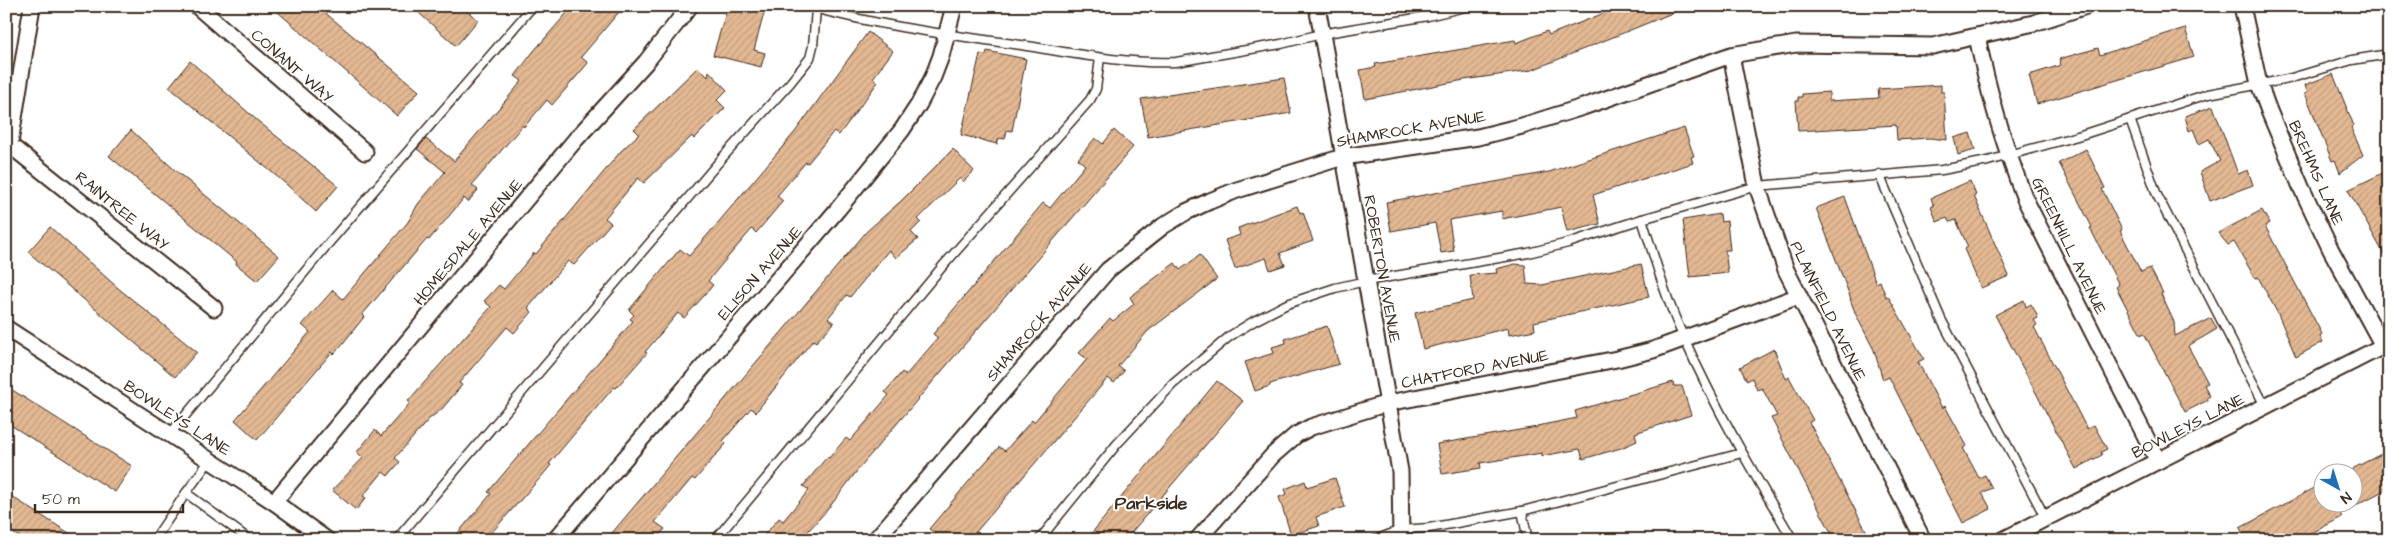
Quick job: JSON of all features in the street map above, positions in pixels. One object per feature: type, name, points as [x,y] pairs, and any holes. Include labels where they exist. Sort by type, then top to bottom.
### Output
[{"type":"street","points":[[8,143],[32,6]]},
{"type":"street","name":"CONANT WAY","points":[[197,6],[365,152]]},
{"type":"street","name":"HOMESDALE AVENUE","points":[[274,502],[576,139],[646,62],[690,6]]},
{"type":"street","name":"ELISON AVENUE","points":[[555,540],[838,209],[902,130],[919,104],[932,77],[954,6]]},
{"type":"street","name":"ROBERTON AVENUE","points":[[1317,6],[1400,471],[1401,535]]},
{"type":"street","name":"SHAMROCK AVENUE","points":[[875,540],[1108,270],[1134,247],[1186,212],[1210,201],[1237,190],[1343,157],[1478,137],[1522,126],[1731,56],[1796,44],[1932,46],[2034,23],[2086,6]]},
{"type":"street","name":"BREHMS LANE","points":[[2242,6],[2259,84],[2300,187],[2386,344]]},
{"type":"street","name":"GREENHILL AVENUE","points":[[1977,36],[1988,92],[2008,157],[2040,231],[2158,461]]},
{"type":"street","name":"PLAINFIELD AVENUE","points":[[1731,56],[1758,186],[1786,270],[1923,540]]},
{"type":"street","name":"RAINTREE WAY","points":[[8,143],[214,308]]},
{"type":"street","name":"CHATFORD AVENUE","points":[[1197,540],[1273,455],[1296,435],[1332,420],[1388,404],[1617,359],[1653,350],[1799,296]]},
{"type":"street","name":"BOWLEYS LANE","points":[[6,328],[274,502],[327,540]]},
{"type":"street","name":"BOWLEYS LANE","points":[[2003,540],[2386,344]]},
{"type":"lane","points":[[170,434],[328,244],[533,6]]},
{"type":"lane","points":[[396,540],[810,58],[813,46],[812,7],[946,34],[1100,58],[1132,62],[1176,62],[1428,16],[1469,6]]},
{"type":"lane","points":[[1039,540],[1142,416],[1173,384],[1230,336],[1269,312],[1309,296],[1366,281],[1528,253],[1568,244],[1642,219],[1758,186],[1942,170],[2008,157],[2043,144],[2081,135],[2208,94],[2288,79],[2352,60],[2387,54],[2389,64]]},
{"type":"lane","points":[[715,540],[942,267],[1090,100],[1096,89],[1100,58]]},
{"type":"lane","points":[[2130,119],[2157,195],[2266,406]]},
{"type":"lane","points":[[1879,174],[1941,319],[2045,517]]},
{"type":"lane","points":[[1642,219],[1669,303],[1684,338],[1742,453],[1793,540]]},
{"type":"lane","points":[[1375,540],[1522,510],[1742,453]]},
{"type":"lane","points":[[154,540],[210,460]]},
{"type":"lane","points":[[186,493],[250,540]]},
{"type":"lane","points":[[1522,510],[1528,540]]},
{"type":"building","points":[[271,6],[317,6],[419,91],[397,116]]},
{"type":"building","points":[[411,6],[461,6],[478,20],[456,46]]},
{"type":"building","points":[[573,6],[624,6],[581,57],[588,63],[583,69],[552,105],[547,100],[524,127],[523,125],[472,185],[478,190],[468,202],[464,198],[429,240],[427,239],[362,315],[364,317],[334,354],[332,352],[257,440],[235,420],[310,332],[302,325],[333,290],[343,299],[408,222],[418,204],[445,172],[417,149],[426,139],[454,161],[522,81],[515,76]]},
{"type":"building","points":[[728,6],[766,6],[754,50],[765,53],[761,67],[713,55]]},
{"type":"building","points":[[1622,6],[1687,7],[1532,70],[1464,80],[1365,99],[1360,70],[1376,67],[1375,64],[1515,40],[1516,43],[1547,31],[1549,35]]},
{"type":"building","points":[[2185,28],[2194,57],[2037,104],[2029,75],[2061,65],[2059,59],[2098,48],[2100,55]]},
{"type":"building","points":[[868,32],[893,51],[873,78],[878,82],[839,135],[834,131],[808,163],[806,162],[777,196],[783,201],[756,233],[752,229],[708,281],[713,285],[703,297],[684,318],[678,313],[645,352],[647,353],[616,388],[614,387],[549,464],[551,465],[541,477],[485,540],[452,540],[491,494],[488,492],[633,321],[630,319],[634,315],[629,310],[680,249],[689,256],[710,232],[795,132]]},
{"type":"building","points":[[987,51],[1026,59],[1012,131],[1007,130],[1005,139],[999,138],[997,144],[961,135],[980,54],[986,55]]},
{"type":"building","points":[[190,61],[259,122],[338,186],[316,212],[286,184],[169,87]]},
{"type":"building","points":[[698,67],[708,77],[709,71],[727,90],[717,100],[725,108],[694,139],[692,136],[644,183],[638,178],[605,218],[611,223],[574,265],[568,261],[528,308],[532,312],[514,333],[507,327],[459,383],[462,385],[442,409],[429,419],[395,458],[400,462],[388,476],[383,472],[363,496],[366,498],[356,510],[332,490],[363,458],[357,452],[375,430],[381,436],[410,403],[408,401],[491,307],[484,301],[499,285],[504,289],[534,253],[536,254],[621,151],[639,134],[634,129]]},
{"type":"building","points":[[2333,74],[2354,126],[2351,128],[2363,155],[2340,173],[2335,160],[2332,161],[2305,93],[2307,92],[2305,85]]},
{"type":"building","points":[[1284,78],[1291,113],[1148,137],[1141,99]]},
{"type":"building","points":[[1941,85],[1941,92],[1944,92],[1947,140],[1930,138],[1897,140],[1896,125],[1798,131],[1796,101],[1798,101],[1798,97],[1802,97],[1802,94],[1829,92],[1829,101],[1879,98],[1878,89]]},
{"type":"building","points":[[2213,106],[2238,174],[2248,170],[2253,185],[2210,201],[2200,172],[2220,161],[2209,139],[2199,144],[2193,129],[2189,131],[2185,116]]},
{"type":"building","points":[[1684,128],[1694,156],[1691,157],[1693,163],[1593,195],[1600,224],[1567,232],[1561,207],[1502,219],[1502,211],[1449,220],[1454,251],[1441,253],[1435,223],[1391,231],[1386,202],[1549,172]]},
{"type":"building","points":[[131,130],[176,171],[279,256],[257,281],[236,264],[237,262],[109,156]]},
{"type":"building","points":[[1114,130],[1133,147],[860,467],[828,509],[800,540],[760,540],[779,518],[783,521],[809,490],[803,486],[827,457],[829,458],[846,438],[850,441],[889,395],[885,392],[902,372],[906,375],[938,338],[933,334],[1043,203],[1050,208],[1085,165],[1078,159],[1095,138],[1103,144]]},
{"type":"building","points":[[1970,133],[1975,150],[1958,155],[1954,138]]},
{"type":"building","points":[[953,149],[974,171],[963,182],[960,178],[918,219],[921,222],[911,232],[918,239],[896,258],[889,250],[850,297],[847,295],[828,318],[834,323],[816,342],[813,340],[756,412],[751,408],[723,441],[726,444],[695,480],[692,478],[655,522],[665,529],[655,540],[606,540],[867,231],[901,201]]},
{"type":"building","points":[[2086,149],[2105,188],[2102,189],[2122,230],[2120,231],[2141,272],[2150,268],[2163,293],[2161,294],[2174,322],[2175,336],[2211,318],[2217,329],[2188,346],[2208,383],[2204,385],[2210,396],[2207,398],[2208,400],[2185,412],[2144,333],[2141,335],[2116,287],[2119,285],[2059,163]]},
{"type":"building","points":[[2389,170],[2389,198],[2385,201],[2389,208],[2389,263],[2348,190]]},
{"type":"building","points":[[1970,181],[1976,195],[1974,196],[2009,276],[1981,288],[1964,249],[1968,247],[1956,220],[1949,222],[1947,218],[1937,222],[1931,207],[1934,206],[1931,198]]},
{"type":"building","points":[[1845,197],[1876,283],[1880,281],[1886,297],[1888,296],[1924,359],[1918,362],[1942,408],[1945,406],[1967,446],[1963,448],[1979,478],[1985,475],[1992,488],[1982,493],[1991,509],[1963,523],[1889,377],[1883,380],[1874,350],[1856,315],[1816,208]]},
{"type":"building","points":[[1297,206],[1300,213],[1303,212],[1313,241],[1280,253],[1285,265],[1270,270],[1266,258],[1235,269],[1225,240],[1240,235],[1238,228]]},
{"type":"building","points":[[2262,210],[2269,223],[2265,226],[2322,334],[2320,336],[2323,342],[2296,357],[2278,314],[2258,277],[2255,278],[2234,242],[2228,245],[2218,233]]},
{"type":"building","points":[[1720,214],[1721,222],[1727,221],[1730,250],[1725,250],[1728,273],[1690,277],[1683,220]]},
{"type":"building","points":[[50,227],[118,288],[197,352],[175,377],[28,252]]},
{"type":"building","points":[[1200,255],[1217,279],[1148,331],[1118,366],[1124,371],[1114,383],[1108,378],[969,540],[929,540],[935,533],[929,529],[975,474],[999,447],[1005,451],[1032,420],[1034,422],[1087,359],[1079,353],[1110,318],[1113,321],[1134,304],[1130,297],[1175,263],[1180,270]]},
{"type":"building","points":[[1515,264],[1525,265],[1527,284],[1542,285],[1641,264],[1649,297],[1534,322],[1535,330],[1509,335],[1508,328],[1423,349],[1415,313],[1473,300],[1470,275],[1497,273],[1496,269]]},
{"type":"building","points":[[2024,300],[2026,307],[2031,304],[2035,311],[2038,318],[2034,320],[2037,325],[2034,327],[2087,429],[2094,425],[2107,449],[2101,452],[2102,455],[2076,469],[1995,315]]},
{"type":"building","points":[[1327,326],[1339,364],[1270,384],[1270,386],[1255,391],[1245,362],[1274,353],[1272,347],[1286,343],[1285,339]]},
{"type":"building","points":[[1774,349],[1786,379],[1789,377],[1813,420],[1809,422],[1871,540],[1835,540],[1771,418],[1777,416],[1762,388],[1757,390],[1752,378],[1747,381],[1740,367]]},
{"type":"building","points":[[1217,381],[1243,401],[1125,540],[1086,540]]},
{"type":"building","points":[[1673,382],[1674,386],[1682,386],[1691,415],[1635,433],[1637,441],[1621,448],[1583,459],[1580,449],[1542,456],[1542,453],[1480,463],[1481,468],[1442,474],[1437,444],[1537,427],[1577,418],[1575,411]]},
{"type":"building","points":[[6,386],[132,466],[115,492],[6,422]]},
{"type":"building","points":[[2389,450],[2389,488],[2362,502],[2362,464]]},
{"type":"building","points":[[1335,478],[1345,507],[1316,517],[1319,526],[1291,535],[1279,497],[1287,494],[1285,489],[1305,481],[1307,487]]},
{"type":"building","points":[[2312,489],[2312,514],[2340,514],[2342,517],[2299,540],[2246,540],[2240,528]]},
{"type":"building","points":[[6,493],[80,540],[24,540],[6,529]]},
{"type":"district","name":"Parkside","points":[[1151,503]]}]
